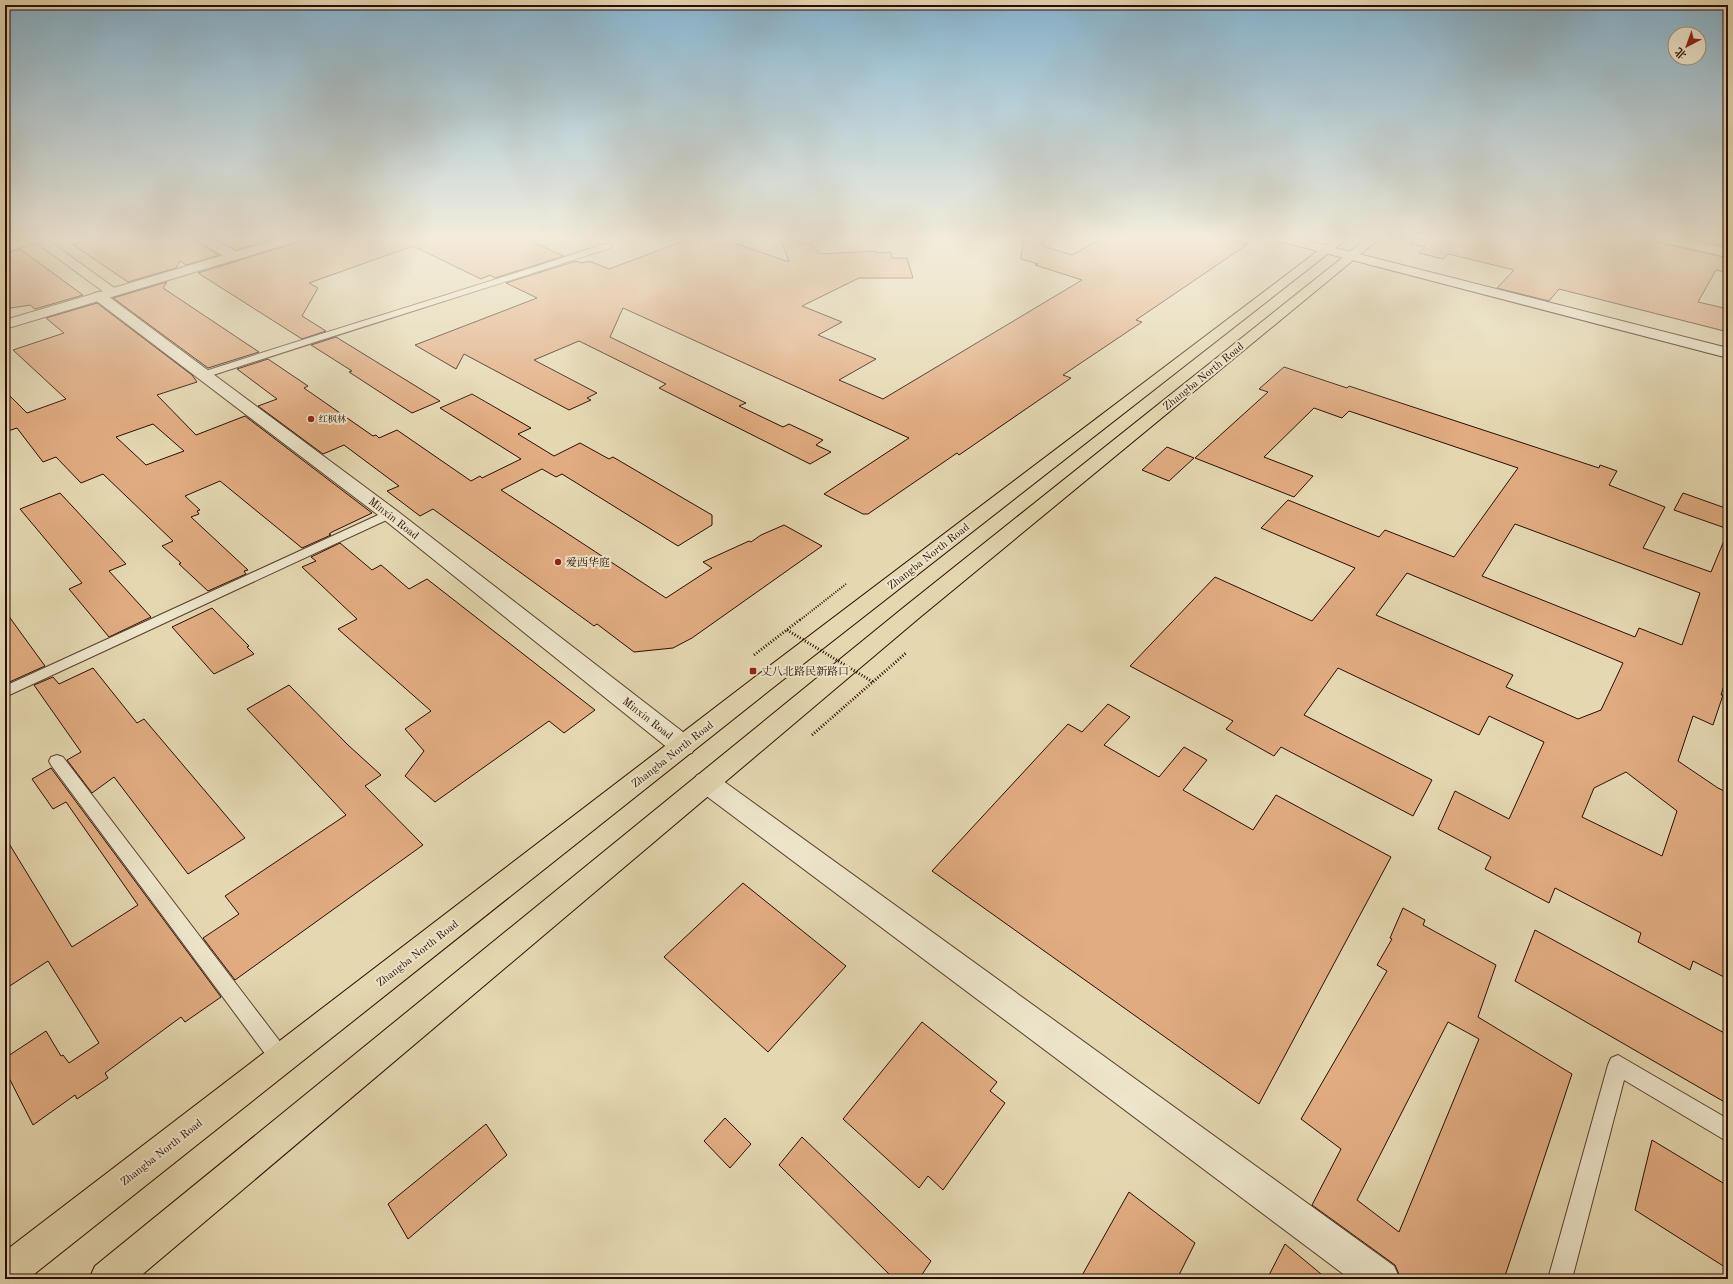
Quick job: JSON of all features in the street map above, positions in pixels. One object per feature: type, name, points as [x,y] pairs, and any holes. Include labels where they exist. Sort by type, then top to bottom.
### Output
[{"type":"main road","name":"Zhangba North Road","points":[[5,1274],[683,746],[1276,298]]},
{"type":"main road","name":"Zhangba North Road","points":[[108,1279],[911,613],[1283,298]]},
{"type":"street","points":[[5,325],[93,298]]},
{"type":"street","name":"Minxin Road","points":[[111,298],[203,375],[389,514],[683,746]]},
{"type":"street","points":[[1537,298],[1728,352]]},
{"type":"street","points":[[1550,298],[1728,345]]},
{"type":"street","points":[[706,782],[1369,1275]]},
{"type":"lane","points":[[203,375],[352,326],[448,298]]},
{"type":"lane","points":[[5,692],[389,514]]},
{"type":"lane","points":[[57,761],[281,1059]]},
{"type":"lane","points":[[1560,1279],[1618,1064],[1728,1131]]},
{"type":"path","points":[[754,655],[846,584]]},
{"type":"path","points":[[787,630],[873,682]]},
{"type":"path","points":[[812,735],[906,653]]},
{"type":"building","points":[[5,298],[73,298],[35,309],[30,305],[5,309]]},
{"type":"building","points":[[113,298],[178,298],[259,352],[208,368]]},
{"type":"building","points":[[237,298],[312,298],[302,316],[326,331],[302,339]]},
{"type":"building","points":[[537,298],[818,298],[802,306],[842,322],[818,335],[876,359],[839,380],[883,399],[1052,298],[1169,298],[1136,320],[1142,322],[1063,375],[1071,378],[959,455],[957,453],[868,514],[863,514],[824,494],[909,438],[623,308],[610,337],[746,403],[739,406],[783,427],[789,424],[823,440],[816,445],[831,452],[810,464],[659,388],[666,384],[579,341],[534,360],[597,393],[587,398],[591,400],[569,410],[464,354],[456,369],[415,345]]},
{"type":"building","points":[[1537,298],[1552,298],[1549,301]]},
{"type":"building","points":[[1594,298],[1700,298],[1698,302],[1728,309],[1728,332]]},
{"type":"building","points":[[97,303],[192,375],[197,382],[157,395],[196,435],[245,416],[372,513],[329,534],[331,535],[302,548],[220,481],[185,496],[200,510],[197,511],[199,514],[191,517],[248,570],[244,571],[246,574],[208,591],[162,546],[173,541],[103,474],[81,483],[56,457],[43,462],[17,428],[5,432],[5,391],[27,413],[66,399],[13,350],[64,333],[46,318]],"holes":[[[153,424],[184,451],[146,465],[116,437]]]},
{"type":"building","points":[[336,337],[440,401],[412,413],[349,372],[352,371],[311,345]]},
{"type":"building","points":[[268,359],[308,386],[304,388],[373,436],[376,435],[379,438],[397,430],[471,481],[480,476],[482,478],[521,459],[440,408],[472,394],[531,428],[518,434],[554,456],[580,443],[609,459],[613,457],[712,515],[712,525],[678,546],[562,474],[556,477],[542,469],[501,490],[666,598],[712,568],[703,562],[749,541],[751,542],[761,535],[784,525],[822,546],[692,638],[673,648],[634,652],[597,624],[594,626],[433,509],[420,516],[387,491],[399,486],[344,445],[323,454],[258,406],[277,399],[237,369]]},
{"type":"building","points":[[1284,367],[1347,388],[1349,386],[1599,468],[1600,465],[1617,471],[1609,485],[1665,507],[1643,548],[1711,572],[1728,531],[1728,672],[1721,695],[1723,695],[1713,725],[1693,716],[1678,761],[1728,793],[1728,979],[1693,961],[1690,970],[1638,942],[1641,933],[1555,888],[1549,903],[1485,869],[1491,857],[1438,829],[1455,791],[1509,819],[1544,742],[1489,716],[1479,735],[1338,668],[1304,715],[1432,780],[1413,816],[1281,747],[1274,756],[1226,729],[1233,721],[1130,666],[1215,577],[1312,621],[1355,568],[1261,528],[1288,500],[1379,537],[1385,530],[1454,557],[1518,468],[1349,411],[1342,418],[1314,408],[1264,457],[1313,476],[1294,497],[1195,458],[1268,392],[1259,389]],"holes":[[[1515,524],[1700,593],[1682,645],[1639,628],[1635,637],[1482,576]],[[1407,573],[1623,663],[1601,710],[1578,719],[1506,687],[1513,675],[1376,615]],[[1626,772],[1677,811],[1662,856],[1582,817],[1594,788]]]},
{"type":"building","points":[[1167,447],[1194,458],[1169,481],[1142,470]]},
{"type":"building","points":[[60,493],[126,564],[109,571],[151,617],[109,637],[69,589],[82,583],[20,509]]},
{"type":"building","points":[[1683,493],[1728,509],[1728,529],[1674,510]]},
{"type":"building","points":[[340,543],[372,570],[381,565],[409,589],[427,579],[595,710],[564,733],[549,721],[435,802],[405,776],[424,751],[405,729],[431,711],[338,629],[357,619],[302,567],[316,561],[311,557]]},
{"type":"building","points":[[212,608],[249,646],[247,647],[254,654],[214,674],[172,627]]},
{"type":"building","points":[[5,611],[45,666],[5,684]]},
{"type":"building","points":[[93,668],[137,723],[144,719],[245,838],[188,874],[114,777],[92,793],[67,760],[81,752],[34,685],[53,677],[59,684]]},
{"type":"building","points":[[289,685],[348,745],[381,775],[365,786],[423,845],[235,980],[203,938],[239,914],[225,896],[346,815],[247,709]]},
{"type":"building","points":[[1108,704],[1130,717],[1104,745],[1159,777],[1184,747],[1207,760],[1183,790],[1253,830],[1276,795],[1391,857],[1259,1104],[932,871],[1068,724],[1082,732]]},
{"type":"building","points":[[51,768],[221,997],[185,1022],[181,1017],[105,1073],[108,1078],[77,1099],[75,1095],[33,1125],[5,1070],[5,1058],[46,1031],[61,1056],[63,1055],[69,1063],[99,1043],[48,961],[5,989],[5,837],[72,947],[138,905],[66,802],[53,809],[32,779]]},
{"type":"building","points":[[743,883],[846,966],[768,1052],[664,957]]},
{"type":"building","points":[[1403,908],[1425,920],[1423,925],[1496,965],[1478,1017],[1572,1074],[1504,1279],[1401,1279],[1395,1265],[1312,1205],[1341,1149],[1301,1119],[1387,971],[1377,965],[1392,939],[1390,938]],"holes":[[[1448,1022],[1479,1039],[1399,1232],[1357,1200]]]},
{"type":"building","points":[[1535,930],[1728,1035],[1728,1104],[1515,981]]},
{"type":"building","points":[[922,1022],[997,1082],[990,1091],[1005,1103],[943,1190],[928,1176],[919,1188],[843,1119]]},
{"type":"building","points":[[725,1118],[751,1144],[730,1168],[704,1141]]},
{"type":"building","points":[[486,1124],[507,1155],[408,1239],[388,1204]]},
{"type":"building","points":[[802,1137],[931,1261],[919,1279],[894,1279],[779,1165]]},
{"type":"building","points":[[1652,1140],[1728,1186],[1728,1269],[1635,1210]]},
{"type":"building","points":[[1129,1192],[1195,1243],[1177,1279],[1080,1279]]},
{"type":"building","points":[[1285,1244],[1327,1279],[1267,1279]]},
{"type":"place","name":"红枫林","points":[[311,419]]},
{"type":"place","name":"爱西华庭","points":[[558,562]]},
{"type":"place","name":"丈八北路民新路口","points":[[753,671]]}]
